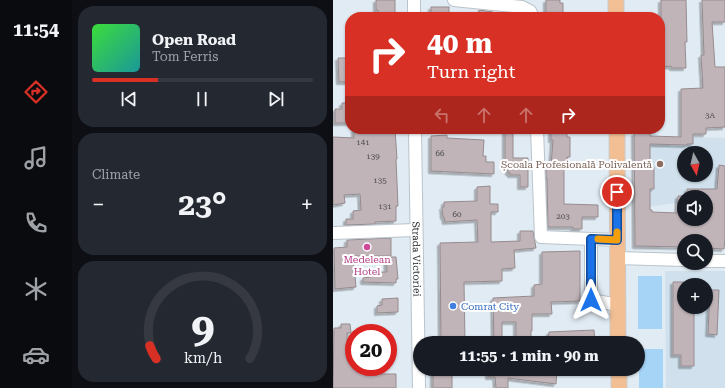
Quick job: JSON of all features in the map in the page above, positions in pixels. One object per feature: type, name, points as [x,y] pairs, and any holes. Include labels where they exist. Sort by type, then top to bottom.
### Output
[{"type":"main road","points":[[616,0],[616,12]]},
{"type":"main road","points":[[617,134],[618,336]]},
{"type":"main road","points":[[619,376],[619,388]]},
{"type":"street","points":[[414,0],[414,12]]},
{"type":"street","points":[[454,0],[522,7],[529,9],[530,12]]},
{"type":"street","name":"Strada Victoriei","points":[[415,134],[415,230],[419,388]]},
{"type":"street","points":[[537,134],[541,237],[617,240]]},
{"type":"street","points":[[333,233],[415,230]]},
{"type":"street","points":[[591,239],[591,300],[618,305]]},
{"type":"street","points":[[617,258],[677,260]]},
{"type":"street","points":[[713,261],[725,261]]},
{"type":"shaded area","name":"Școala Profesională Polivalentă","points":[[636,134],[725,138],[725,202],[713,202],[713,190],[677,190],[677,203],[635,207]]},
{"type":"shaded area","points":[[665,271],[725,271],[725,388],[666,388]]},
{"type":"shaded area","points":[[638,276],[662,276],[662,329],[638,329]]},
{"type":"shaded area","points":[[645,349],[663,349],[663,388],[639,388],[639,376],[645,376]]},
{"type":"building","points":[[376,0],[395,0],[395,12],[378,12],[378,10],[376,10]]},
{"type":"building","points":[[546,0],[560,0],[560,3],[563,3],[563,12],[546,12]]},
{"type":"building","points":[[661,0],[686,0],[686,68],[665,67],[665,12],[661,12]]},
{"type":"building","points":[[702,0],[725,0],[725,22],[712,22],[715,67],[725,67],[725,127],[706,128],[706,134],[693,134],[693,144],[650,144],[650,167],[654,167],[654,189],[650,189],[650,210],[652,210],[652,212],[677,213],[677,226],[713,226],[713,190],[687,189],[717,189],[719,165],[725,166],[724,249],[713,248],[713,234],[677,234],[677,247],[635,246],[634,134],[681,137],[681,89],[703,88],[701,55],[704,55]]},
{"type":"building","points":[[431,7],[449,7],[449,12],[431,12]]},
{"type":"building","points":[[479,10],[493,12],[479,12]]},
{"type":"building","points":[[338,58],[345,58],[345,82],[339,82]]},
{"type":"building","points":[[342,103],[345,103],[345,123],[335,123],[335,109],[342,109]]},
{"type":"building","points":[[354,134],[395,134],[398,206],[396,206],[396,221],[375,222],[375,224],[346,225],[346,219],[353,219],[353,211],[361,210],[360,194],[344,195],[345,203],[333,205],[333,137],[354,138]]},
{"type":"building","points":[[505,134],[513,134],[513,158],[528,158],[528,187],[520,187],[520,175],[510,175],[510,173],[508,173],[508,166],[505,166]]},
{"type":"building","points":[[551,134],[567,134],[567,137],[570,137],[570,157],[567,157],[567,166],[564,166],[564,204],[598,205],[598,217],[582,217],[582,229],[573,229],[573,227],[548,227],[546,166],[551,166],[553,140],[551,140]]},
{"type":"building","points":[[447,135],[447,138],[484,140],[483,156],[486,156],[486,162],[494,162],[494,174],[431,171],[431,136]]},
{"type":"building","name":"Comrat City","points":[[490,186],[490,204],[498,204],[498,212],[491,212],[491,242],[520,241],[520,231],[533,231],[536,248],[514,250],[515,268],[502,269],[502,281],[464,282],[465,336],[441,336],[440,243],[478,242],[477,220],[445,222],[442,207],[444,207],[444,202],[477,201],[477,187]]},
{"type":"building","points":[[391,238],[391,256],[354,256],[353,276],[355,276],[356,287],[335,289],[334,248],[347,247],[347,240]]},
{"type":"building","points":[[580,251],[580,301],[551,302],[552,314],[532,314],[531,336],[516,336],[516,322],[502,322],[502,336],[494,336],[493,298],[534,296],[534,285],[542,284],[542,252]]},
{"type":"building","points":[[386,257],[396,257],[398,279],[396,279],[396,283],[363,282],[363,278],[377,276],[377,272],[387,272]]},
{"type":"building","points":[[673,282],[677,282],[677,314],[694,314],[694,366],[681,366],[681,355],[673,355]]},
{"type":"building","points":[[713,290],[719,290],[717,335],[708,334],[709,314],[713,314]]},
{"type":"building","points":[[398,298],[398,312],[377,313],[377,306],[382,305],[382,299]]},
{"type":"building","points":[[341,324],[345,324],[345,376],[396,376],[396,388],[333,388],[334,328],[341,328]]},
{"type":"building","points":[[594,330],[594,336],[549,336],[549,332]]},
{"type":"building","points":[[433,376],[452,376],[452,388],[433,388]]},
{"type":"building","points":[[557,376],[556,384],[508,378],[508,388],[496,388],[495,377],[488,377]]},
{"type":"slow traffic","points":[[598,239],[617,240],[617,232]]},
{"type":"place","name":"Școala Profesională Polivalentă","points":[[660,164]]},
{"type":"place","name":"Medelean Hotel","points":[[367,247]]},
{"type":"place","name":"Comrat City","points":[[453,306]]},
{"type":"route","points":[[591,300],[591,239],[617,240],[617,192]]}]
